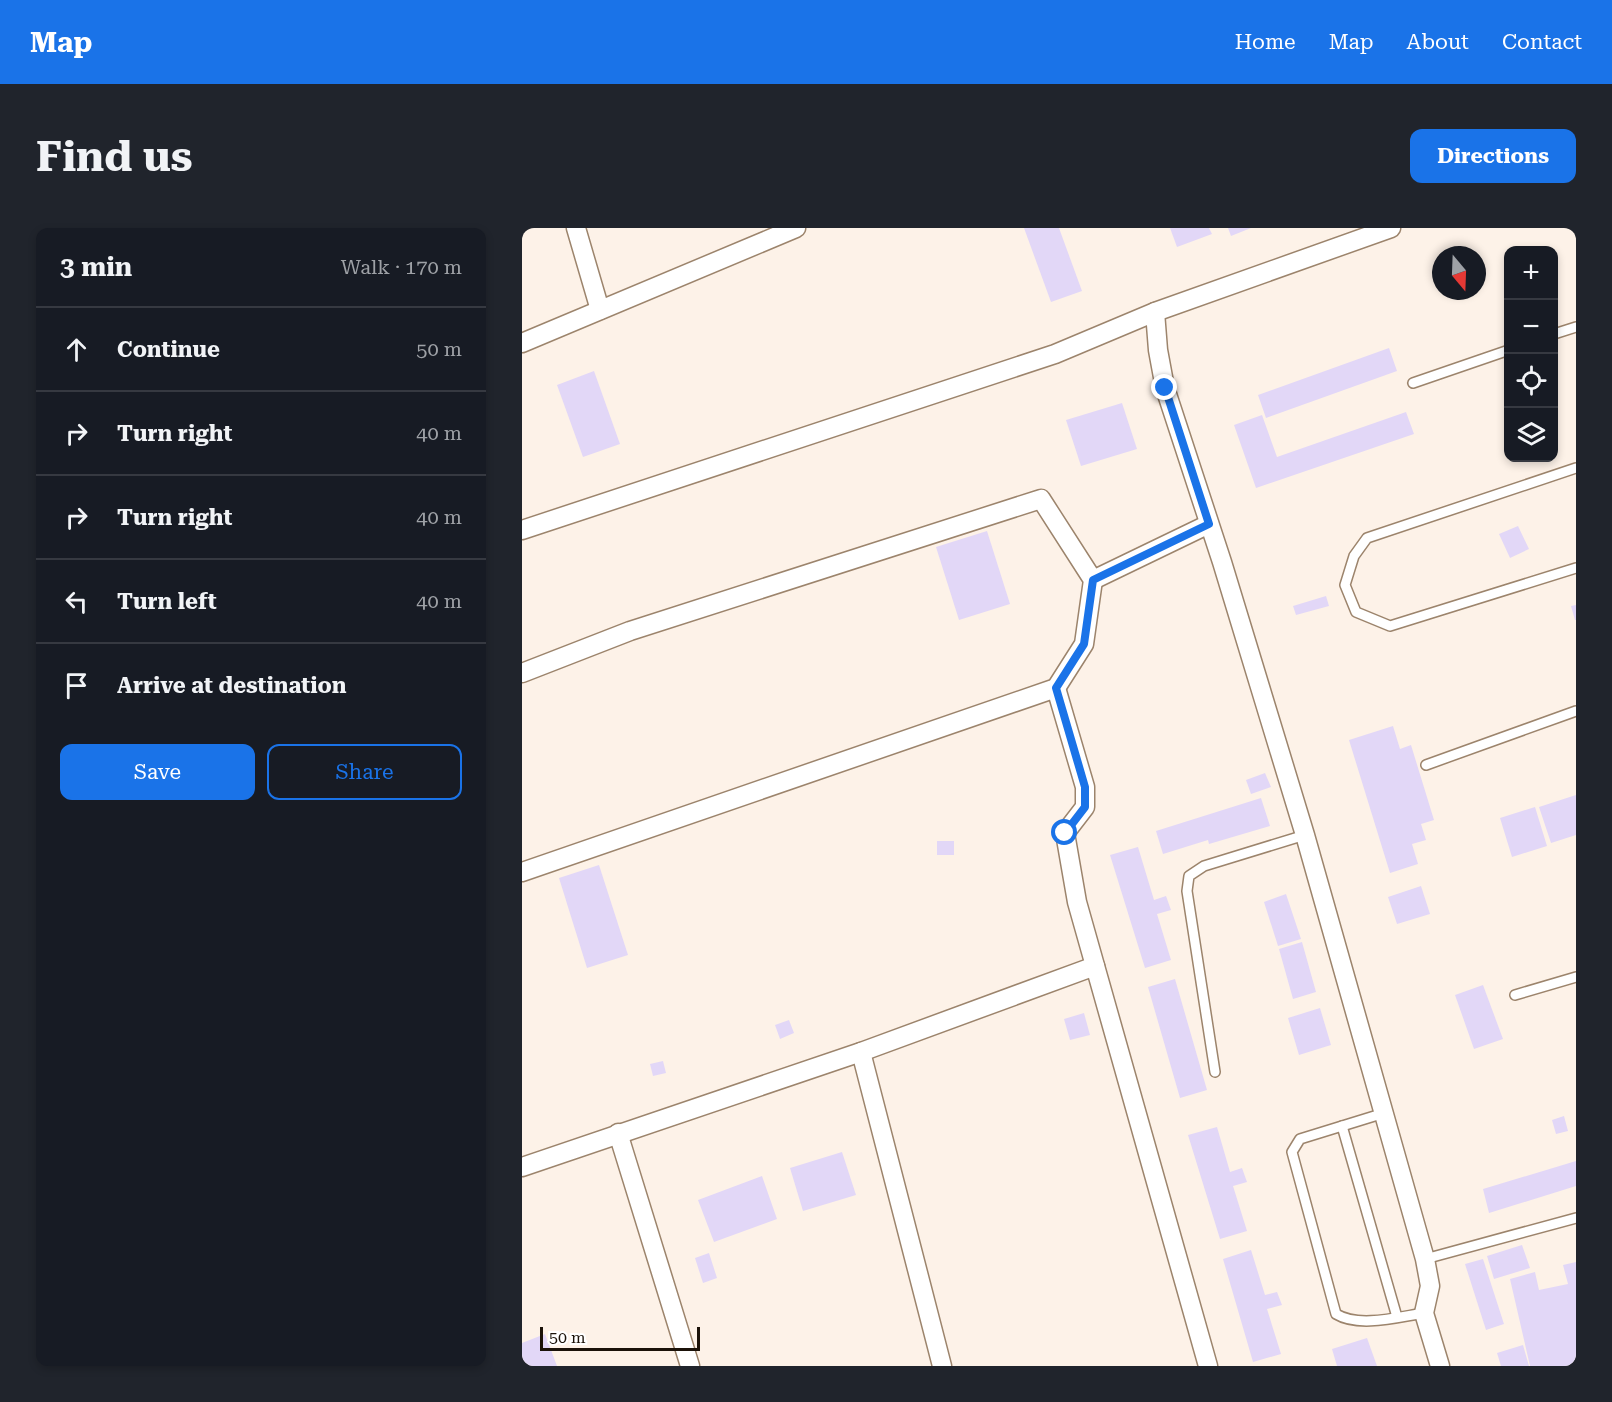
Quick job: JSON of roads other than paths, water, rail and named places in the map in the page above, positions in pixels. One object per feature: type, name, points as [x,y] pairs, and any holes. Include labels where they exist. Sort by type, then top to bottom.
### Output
[{"type":"street","points":[[576,228],[600,310]]},
{"type":"street","points":[[522,343],[796,228]]},
{"type":"street","points":[[522,530],[1055,354],[1155,312],[1391,228]]},
{"type":"street","points":[[1155,312],[1158,350],[1165,388],[1305,835],[1425,1259],[1430,1286],[1424,1313],[1440,1366]]},
{"type":"street","points":[[522,673],[630,631],[1041,500],[1093,580],[1084,644],[1056,688],[522,872]]},
{"type":"street","points":[[1093,580],[1209,524]]},
{"type":"street","points":[[1056,688],[1085,787],[1085,807],[1065,833],[1077,902],[1208,1366]]},
{"type":"street","points":[[522,1167],[861,1052],[1095,966]]},
{"type":"street","points":[[861,1052],[942,1366]]},
{"type":"street","points":[[618,1133],[690,1366]]},
{"type":"lane","points":[[1558,333],[1576,327]]},
{"type":"lane","points":[[1413,383],[1504,352]]},
{"type":"lane","points":[[1576,468],[1367,538],[1354,556],[1345,585],[1356,612],[1390,626],[1576,568]]},
{"type":"lane","points":[[1426,765],[1576,711]]},
{"type":"lane","points":[[1215,1072],[1187,891],[1190,876],[1204,866],[1305,835]]},
{"type":"lane","points":[[1515,995],[1576,977]]},
{"type":"lane","points":[[1382,1113],[1300,1139],[1292,1152],[1336,1314],[1346,1320],[1424,1313]]},
{"type":"lane","points":[[1342,1126],[1397,1317]]},
{"type":"lane","points":[[1425,1259],[1576,1218]]}]
